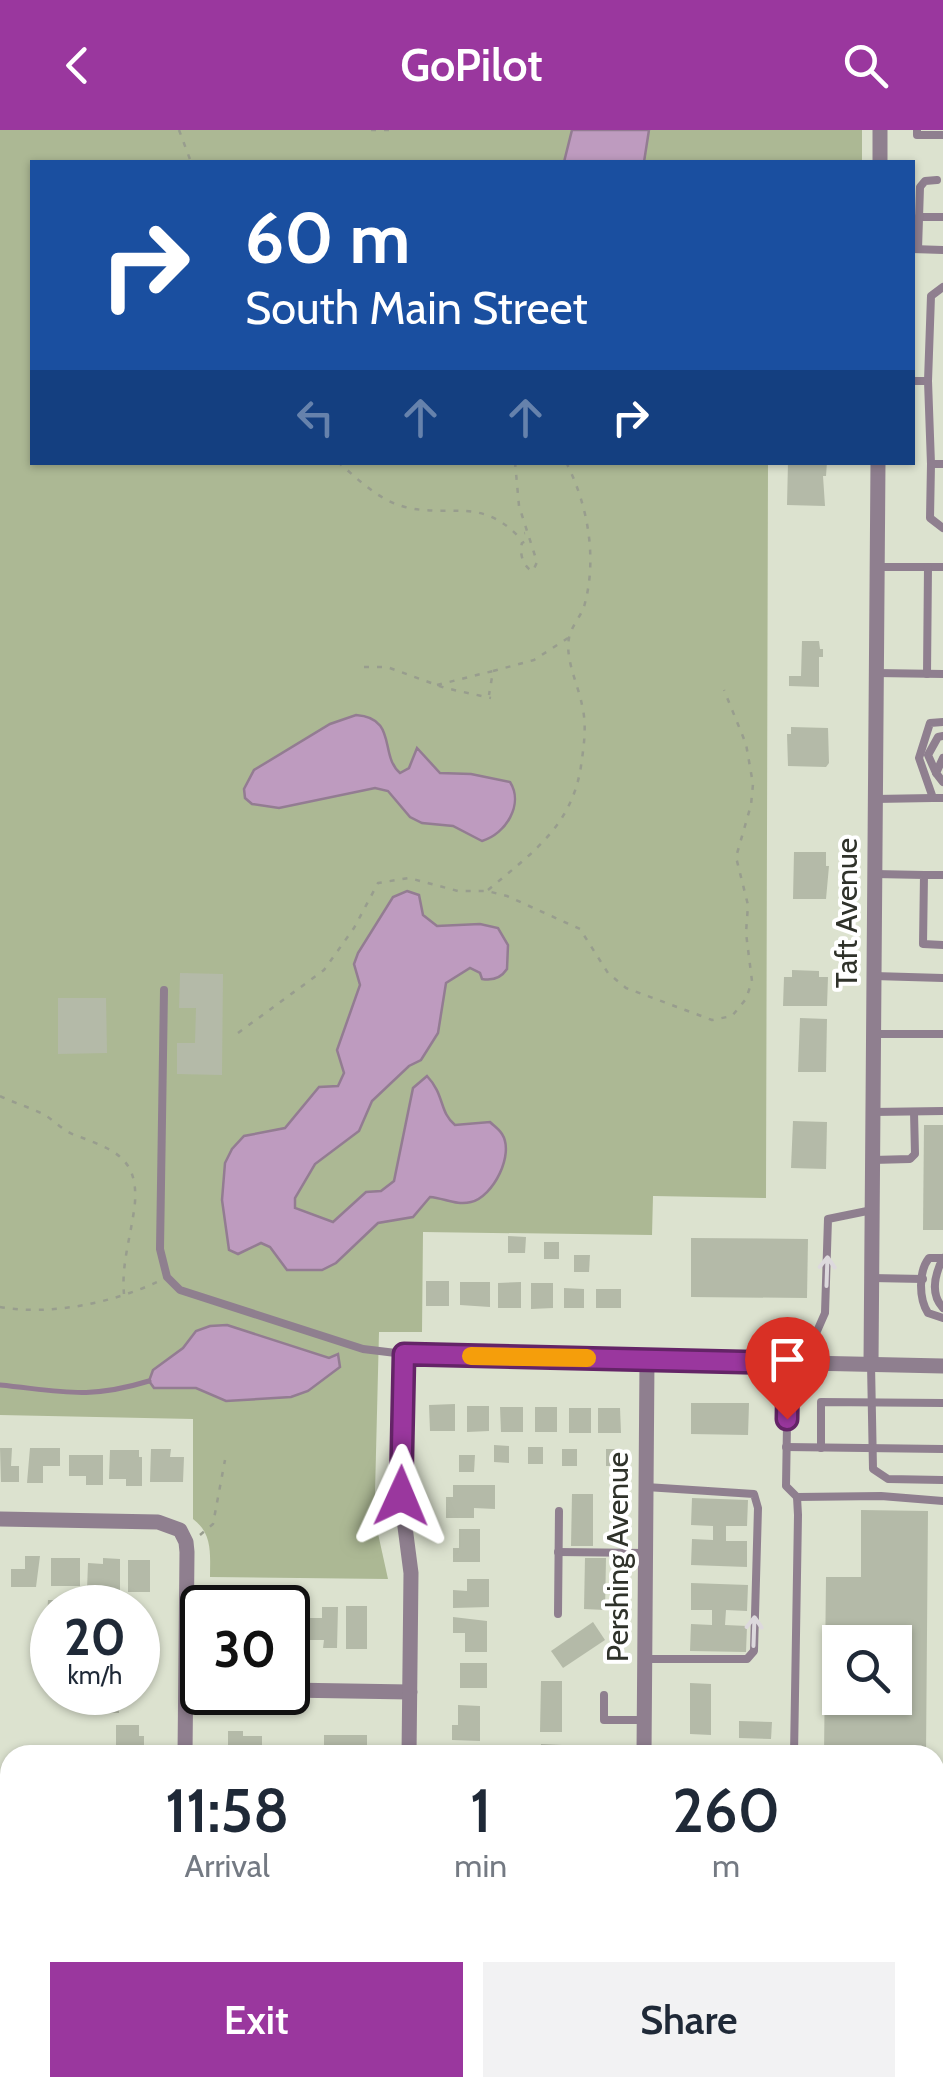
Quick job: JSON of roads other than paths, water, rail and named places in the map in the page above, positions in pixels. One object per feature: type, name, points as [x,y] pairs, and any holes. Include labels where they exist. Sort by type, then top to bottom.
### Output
[{"type":"street","points":[[880,130],[880,160]]},
{"type":"street","name":"Taft Avenue","points":[[871,1364],[878,465]]},
{"type":"street","points":[[409,1745],[411,1573],[401,1496],[404,1354],[943,1366]]},
{"type":"street","name":"Pershing Avenue","points":[[644,1745],[647,1360]]},
{"type":"street","points":[[0,1518],[158,1522],[182,1532],[186,1585]]},
{"type":"street","points":[[310,1690],[410,1692]]},
{"type":"street","points":[[186,1745],[190,1715]]},
{"type":"lane","points":[[916,130],[916,135],[943,135]]},
{"type":"lane","points":[[937,180],[925,181],[920,186],[915,249],[943,250]]},
{"type":"lane","points":[[918,217],[943,217]]},
{"type":"lane","points":[[943,287],[931,296],[928,381],[930,518],[943,528]]},
{"type":"lane","points":[[915,381],[928,381]]},
{"type":"lane","points":[[930,464],[943,464]]},
{"type":"lane","points":[[877,567],[943,568]]},
{"type":"lane","points":[[927,674],[928,567]]},
{"type":"lane","points":[[876,674],[943,674]]},
{"type":"lane","points":[[875,799],[938,798],[919,758],[930,723],[943,722]]},
{"type":"lane","points":[[943,736],[938,737],[928,755],[943,782]]},
{"type":"lane","points":[[936,772],[943,758]]},
{"type":"lane","points":[[875,874],[943,875]]},
{"type":"lane","points":[[924,874],[923,944],[943,944]]},
{"type":"lane","points":[[874,976],[943,978]]},
{"type":"lane","points":[[164,990],[160,1249],[167,1276],[180,1290],[363,1349],[404,1354]]},
{"type":"lane","points":[[874,1034],[943,1034]]},
{"type":"lane","points":[[873,1112],[943,1112]]},
{"type":"lane","points":[[872,1160],[910,1159],[914,1154],[914,1112]]},
{"type":"lane","points":[[794,1745],[797,1498],[786,1486],[786,1447],[795,1363],[825,1312],[828,1219],[872,1210]]},
{"type":"lane","points":[[943,1308],[936,1298],[935,1284],[943,1258],[929,1258],[922,1279],[924,1308],[934,1317],[943,1318]]},
{"type":"lane","points":[[872,1278],[922,1279]]},
{"type":"lane","points":[[871,1364],[874,1468],[888,1479],[943,1480]]},
{"type":"lane","points":[[821,1448],[821,1402],[943,1403]]},
{"type":"lane","points":[[786,1447],[943,1449]]},
{"type":"lane","points":[[645,1659],[747,1658],[754,1651],[758,1508],[754,1494],[646,1486]]},
{"type":"lane","points":[[797,1498],[881,1496],[943,1501]]},
{"type":"lane","points":[[558,1614],[559,1511]]},
{"type":"lane","points":[[558,1552],[646,1552]]},
{"type":"lane","points":[[604,1696],[604,1720],[644,1720]]},
{"type":"waterway","points":[[0,1385],[91,1392],[149,1381]]}]
